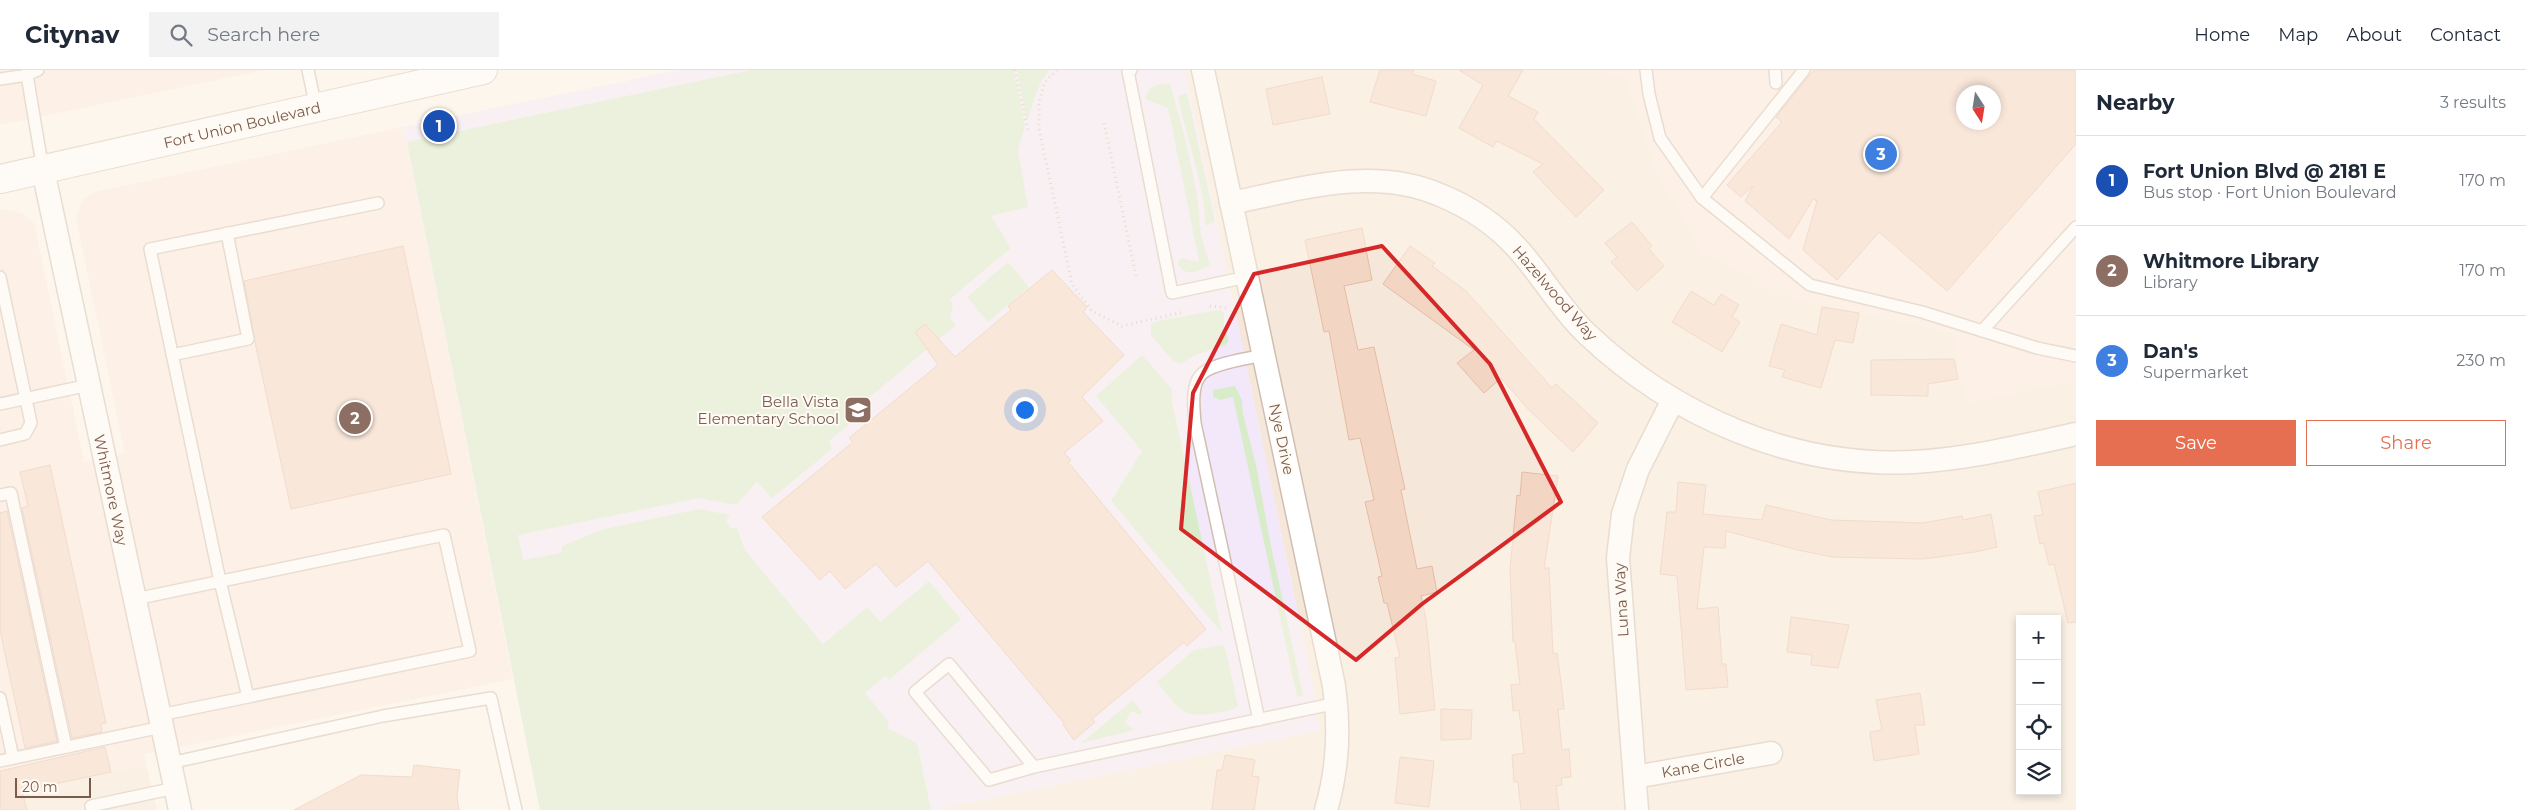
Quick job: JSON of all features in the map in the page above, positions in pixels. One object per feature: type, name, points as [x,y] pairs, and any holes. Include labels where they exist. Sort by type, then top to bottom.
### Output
[{"type":"main road","name":"Fort Union Boulevard","points":[[0,179],[484,70]]},
{"type":"street","name":"Nye Drive","points":[[1203,70],[1337,703],[1338,734],[1334,782],[1326,810]]},
{"type":"street","name":"Whitmore Way","points":[[43,170],[180,810]]},
{"type":"street","name":"Hazelwood Way","points":[[1231,203],[1331,182],[1386,180],[1440,194],[1485,218],[1522,254],[1585,332],[1628,368],[1672,400],[1727,428],[1784,448],[1842,460],[1912,462],[1979,455],[2076,434]]},
{"type":"street","name":"Luna Way","points":[[1637,810],[1618,558],[1624,514],[1638,469],[1672,400]]},
{"type":"street","name":"Kane Circle","points":[[1635,777],[1772,753]]},
{"type":"lane","points":[[308,70],[316,108]]},
{"type":"lane","points":[[1131,70],[1128,70],[1172,293],[1247,277]]},
{"type":"lane","points":[[1646,70],[1649,94],[1660,138],[1702,198],[1810,285],[1922,312],[2037,348],[2076,356]]},
{"type":"lane","points":[[1775,70],[1776,83]]},
{"type":"lane","points":[[1702,198],[1804,70]]},
{"type":"lane","points":[[0,79],[31,72],[43,170]]},
{"type":"lane","points":[[248,697],[220,581],[150,249],[378,203]]},
{"type":"lane","points":[[1982,331],[2076,227]]},
{"type":"lane","points":[[172,356],[248,339],[227,233]]},
{"type":"lane","points":[[0,277],[31,423],[25,434],[0,440]]},
{"type":"lane","points":[[1259,720],[1195,423],[1194,407],[1197,382],[1202,373],[1218,366],[1264,355]]},
{"type":"lane","points":[[0,404],[89,385]]},
{"type":"lane","points":[[0,495],[11,493],[66,747]]},
{"type":"lane","points":[[0,761],[66,747],[248,697],[470,650],[444,535],[135,598]]},
{"type":"lane","points":[[1034,767],[949,664],[915,692],[989,780],[1034,767],[1337,703]]},
{"type":"lane","points":[[0,698],[13,758]]},
{"type":"lane","points":[[170,762],[383,716],[491,698],[516,810]]},
{"type":"lane","points":[[89,809],[175,788]]},
{"type":"path","points":[[1015,70],[1028,131]]},
{"type":"path","points":[[1057,70],[1045,82],[1039,102],[1039,129],[1072,284],[1092,311],[1122,326],[1193,310]]},
{"type":"path","points":[[1104,123],[1136,276]]},
{"type":"path","points":[[1202,308],[1211,305],[1227,308]]},
{"type":"highlighted area","points":[[1382,246],[1490,364],[1561,502],[1422,604],[1356,660],[1181,529],[1193,393],[1254,274]]},
{"type":"shaded area","points":[[0,70],[264,70],[0,125]]},
{"type":"shaded area","name":"Bella Vista Elementary School","points":[[678,70],[1185,70],[1314,691],[1320,731],[934,810],[540,810],[403,127]]},
{"type":"shaded area","points":[[1185,70],[1596,70],[1626,78],[1657,174],[1781,295],[1953,333],[1966,403],[2076,381],[2076,810],[934,810],[1319,731],[1314,691]]},
{"type":"shaded area","points":[[1596,70],[2076,70],[2076,381],[1966,403],[1953,333],[1781,295],[1702,254],[1657,174],[1626,78]]},
{"type":"shaded area","points":[[403,127],[513,679],[145,754],[146,765],[0,796],[0,209],[22,213],[34,223],[84,462],[125,454],[76,218],[83,199],[95,192]]},
{"type":"shaded area","points":[[146,765],[157,810],[0,810],[0,796]]},
{"type":"green space","points":[[751,70],[1014,70],[1025,126],[1018,150],[1028,207],[991,216],[1011,248],[950,299],[953,304],[950,318],[956,325],[847,416],[852,422],[829,441],[832,449],[772,498],[757,482],[736,505],[699,498],[518,535],[523,560],[561,553],[562,546],[604,529],[699,509],[730,515],[726,520],[730,528],[737,528],[745,550],[823,644],[867,607],[880,622],[929,581],[961,619],[889,680],[886,675],[865,693],[889,722],[887,728],[917,743],[931,810],[540,810],[407,142]]},
{"type":"green space","points":[[1017,70],[1050,70],[1042,81],[1027,122]]},
{"type":"green space","points":[[1170,83],[1186,142],[1197,194],[1201,235],[1210,265],[1192,272],[1184,271],[1178,263],[1181,258],[1199,262],[1168,108],[1145,99],[1148,91],[1154,86]]},
{"type":"green space","points":[[1187,93],[1215,221],[1206,226],[1202,193],[1178,96]]},
{"type":"green space","points":[[1008,262],[1029,287],[988,322],[967,297]]},
{"type":"green space","points":[[1218,310],[1224,312],[1224,327],[1229,341],[1225,345],[1193,356],[1181,364],[1173,361],[1151,335],[1151,324],[1157,321]]},
{"type":"green space","points":[[1142,355],[1172,389],[1172,402],[1222,633],[1111,501],[1142,451],[1096,396]]},
{"type":"green space","points":[[1235,386],[1242,400],[1243,414],[1256,465],[1271,546],[1303,695],[1297,697],[1233,397],[1220,400],[1213,397],[1213,390]]},
{"type":"green space","points":[[1221,645],[1225,647],[1238,706],[1227,711],[1204,715],[1187,713],[1175,704],[1157,682],[1194,650]]},
{"type":"green space","points":[[1133,700],[1142,712],[1141,715],[1131,711],[1125,723],[1135,730],[1081,743]]},
{"type":"building","points":[[1380,70],[1414,70],[1412,74],[1436,81],[1426,116],[1370,102]]},
{"type":"building","points":[[1459,70],[1523,70],[1508,96],[1538,112],[1534,119],[1604,190],[1576,217],[1533,172],[1543,164],[1497,141],[1493,147],[1459,128],[1483,85]]},
{"type":"building","points":[[1814,70],[2076,70],[2076,144],[1947,291],[1879,232],[1837,280],[1803,250],[1817,201],[1813,199],[1789,239],[1745,201],[1753,186],[1741,197],[1727,185],[1782,122],[1776,117]]},
{"type":"building","points":[[1322,77],[1330,114],[1273,125],[1266,89]]},
{"type":"building","points":[[1632,222],[1652,246],[1649,249],[1664,266],[1637,291],[1611,262],[1617,257],[1605,243]]},
{"type":"building","points":[[1362,228],[1372,280],[1344,286],[1358,350],[1374,347],[1405,489],[1401,490],[1417,569],[1432,566],[1437,592],[1421,596],[1426,619],[1435,710],[1400,714],[1395,658],[1400,657],[1387,603],[1384,603],[1378,577],[1382,576],[1365,502],[1374,500],[1360,438],[1349,440],[1329,331],[1324,332],[1305,240]]},
{"type":"building","points":[[403,246],[451,474],[291,509],[255,342],[244,281]]},
{"type":"building","points":[[1410,246],[1435,263],[1432,266],[1465,290],[1552,388],[1556,384],[1598,423],[1573,452],[1529,410],[1501,378],[1484,393],[1457,363],[1474,350],[1383,284]]},
{"type":"building","name":"Bella Vista Elementary School","points":[[1052,270],[1087,307],[1083,312],[1124,355],[1082,397],[1103,421],[1064,453],[1071,460],[1068,462],[1206,629],[1187,646],[1184,642],[1092,719],[1095,722],[1074,740],[1063,725],[1064,723],[928,561],[896,587],[876,564],[845,589],[830,571],[820,580],[762,517],[853,442],[849,438],[938,365],[915,332],[925,324],[955,357],[1011,310],[1008,306]]},
{"type":"building","points":[[1691,291],[1714,305],[1721,294],[1739,305],[1732,317],[1740,322],[1722,352],[1672,322]]},
{"type":"building","points":[[1822,307],[1859,313],[1853,343],[1835,340],[1821,388],[1782,377],[1785,370],[1769,366],[1781,324],[1817,335]]},
{"type":"building","points":[[1954,359],[1958,379],[1928,384],[1928,396],[1871,395],[1871,360]]},
{"type":"building","points":[[50,465],[106,723],[101,724],[102,732],[72,738],[22,508],[28,506],[20,472]]},
{"type":"building","points":[[1522,472],[1558,476],[1544,568],[1549,568],[1553,654],[1557,653],[1564,709],[1558,709],[1562,750],[1569,749],[1571,777],[1561,778],[1562,785],[1556,786],[1559,810],[1521,810],[1518,782],[1514,782],[1512,755],[1524,753],[1519,710],[1513,711],[1511,685],[1520,684],[1515,642],[1513,642],[1510,569],[1517,495],[1520,496]]},
{"type":"building","points":[[1678,482],[1706,485],[1703,514],[1762,520],[1766,505],[1831,520],[1923,523],[1962,516],[1963,520],[1991,514],[1997,547],[1923,559],[1832,557],[1726,531],[1725,548],[1704,547],[1697,609],[1718,607],[1722,664],[1726,664],[1728,687],[1686,690],[1677,576],[1660,574],[1667,512],[1676,512]]},
{"type":"building","points":[[2076,483],[2076,622],[2068,623],[2054,564],[2049,565],[2044,543],[2040,544],[2034,516],[2043,515],[2038,492]]},
{"type":"building","points":[[7,511],[57,741],[25,748],[0,630],[0,513]]},
{"type":"building","points":[[1791,617],[1849,625],[1838,668],[1811,665],[1812,655],[1787,652]]},
{"type":"building","points":[[1920,693],[1925,725],[1915,725],[1919,754],[1874,761],[1870,732],[1882,730],[1876,700]]},
{"type":"building","points":[[1441,709],[1472,710],[1471,739],[1441,740]]},
{"type":"building","points":[[105,747],[111,772],[22,791],[27,810],[0,810],[0,771]]},
{"type":"building","points":[[1225,755],[1255,760],[1252,776],[1259,777],[1254,810],[1212,810],[1217,770],[1222,770]]},
{"type":"building","points":[[1400,757],[1434,761],[1429,807],[1395,803]]},
{"type":"building","points":[[414,765],[460,770],[457,797],[459,810],[294,810],[361,775],[412,777]]},
{"type":"place","name":"Fort Union Blvd @ 2181 E","points":[[439,126]]},
{"type":"place","name":"Dan's","points":[[1881,154]]},
{"type":"place","name":"Bella Vista Elementary School","points":[[858,410]]},
{"type":"place","name":"Whitmore Library","points":[[355,418]]}]
